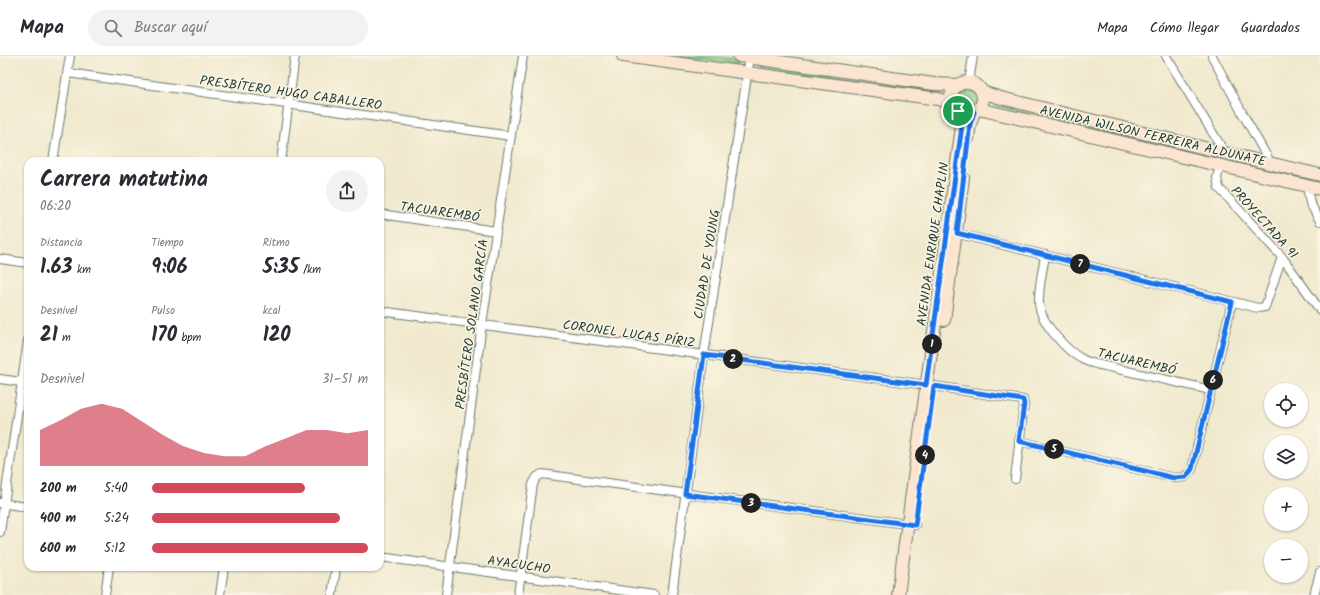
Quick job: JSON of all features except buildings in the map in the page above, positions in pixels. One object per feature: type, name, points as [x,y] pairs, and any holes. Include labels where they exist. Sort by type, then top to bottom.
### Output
[{"type":"street","points":[[54,157],[70,56]]},
{"type":"street","points":[[282,157],[296,56]]},
{"type":"street","name":"PRESBÍTERO SOLANO GARCÍA","points":[[446,595],[482,324],[523,56]]},
{"type":"street","points":[[623,56],[748,72],[938,100],[955,107],[966,114],[976,110],[983,101],[982,92],[977,86],[964,83],[934,84],[746,56]]},
{"type":"street","name":"CIUDAD DE YOUNG","points":[[672,595],[704,355],[748,72],[746,56]]},
{"type":"street","points":[[955,107],[952,92],[964,83],[973,56]]},
{"type":"street","points":[[1166,56],[1225,153]]},
{"type":"street","points":[[1212,56],[1270,162]]},
{"type":"street","name":"PRESBÍTERO HUGO CABALLERO","points":[[68,73],[511,136]]},
{"type":"street","name":"AVENIDA WILSON FERREIRA ALDUNATE","points":[[982,92],[1225,153],[1270,162],[1320,175]]},
{"type":"street","name":"AVENIDA ENRIQUE CHAPLIN","points":[[952,233],[962,122],[955,107]]},
{"type":"street","name":"AVENIDA WILSON FERREIRA ALDUNATE","points":[[976,110],[1320,189]]},
{"type":"street","name":"AVENIDA ENRIQUE CHAPLIN","points":[[898,595],[911,525],[952,233],[970,124],[976,110]]},
{"type":"street","name":"PROYECTADA 91","points":[[1220,166],[1217,178],[1219,188],[1224,196],[1282,257],[1320,310]]},
{"type":"street","points":[[1307,186],[1310,203],[1320,221]]},
{"type":"street","name":"TACUAREMBÓ","points":[[384,215],[496,231]]},
{"type":"street","points":[[952,233],[1258,308],[1265,307],[1282,257]]},
{"type":"street","name":"TACUAREMBÓ","points":[[1045,255],[1040,298],[1041,312],[1060,341],[1076,355],[1096,364],[1211,390]]},
{"type":"street","points":[[0,259],[24,262]]},
{"type":"street","points":[[1019,441],[1174,478],[1186,477],[1192,469],[1232,302]]},
{"type":"street","name":"CORONEL LUCAS PÍRIZ","points":[[384,312],[1023,400],[1024,404],[1015,478]]},
{"type":"street","points":[[0,379],[24,383]]},
{"type":"street","points":[[0,532],[2,503],[24,388]]},
{"type":"street","points":[[518,595],[533,484],[537,477],[542,474],[911,525]]},
{"type":"street","points":[[2,503],[24,506]]},
{"type":"street","name":"AVENIDA ENRIQUE CHAPLIN","points":[[906,595],[911,525]]},
{"type":"street","name":"AYACUCHO","points":[[384,558],[654,595]]},
{"type":"street","points":[[106,595],[109,571]]},
{"type":"street","points":[[220,595],[223,571]]},
{"type":"street","points":[[332,595],[335,571]]},
{"type":"street","points":[[1314,595],[1320,572]]},
{"type":"green space","points":[[675,56],[715,56],[739,59],[738,65]]},
{"type":"green space","points":[[759,63],[944,90],[943,95],[758,69]]},
{"type":"green space","points":[[965,87],[977,92],[979,100],[977,103],[968,106],[958,101],[955,95],[956,91]]},
{"type":"green space","points":[[994,100],[1320,179],[1320,185],[993,106]]},
{"type":"route","points":[[958,111],[966,114],[974,112],[970,124],[957,233],[1232,302],[1192,469],[1186,477],[1174,478],[1019,441],[1024,404],[1023,400],[934,386],[915,525],[685,494],[704,355],[926,385],[961,133],[962,122],[958,111]]}]
